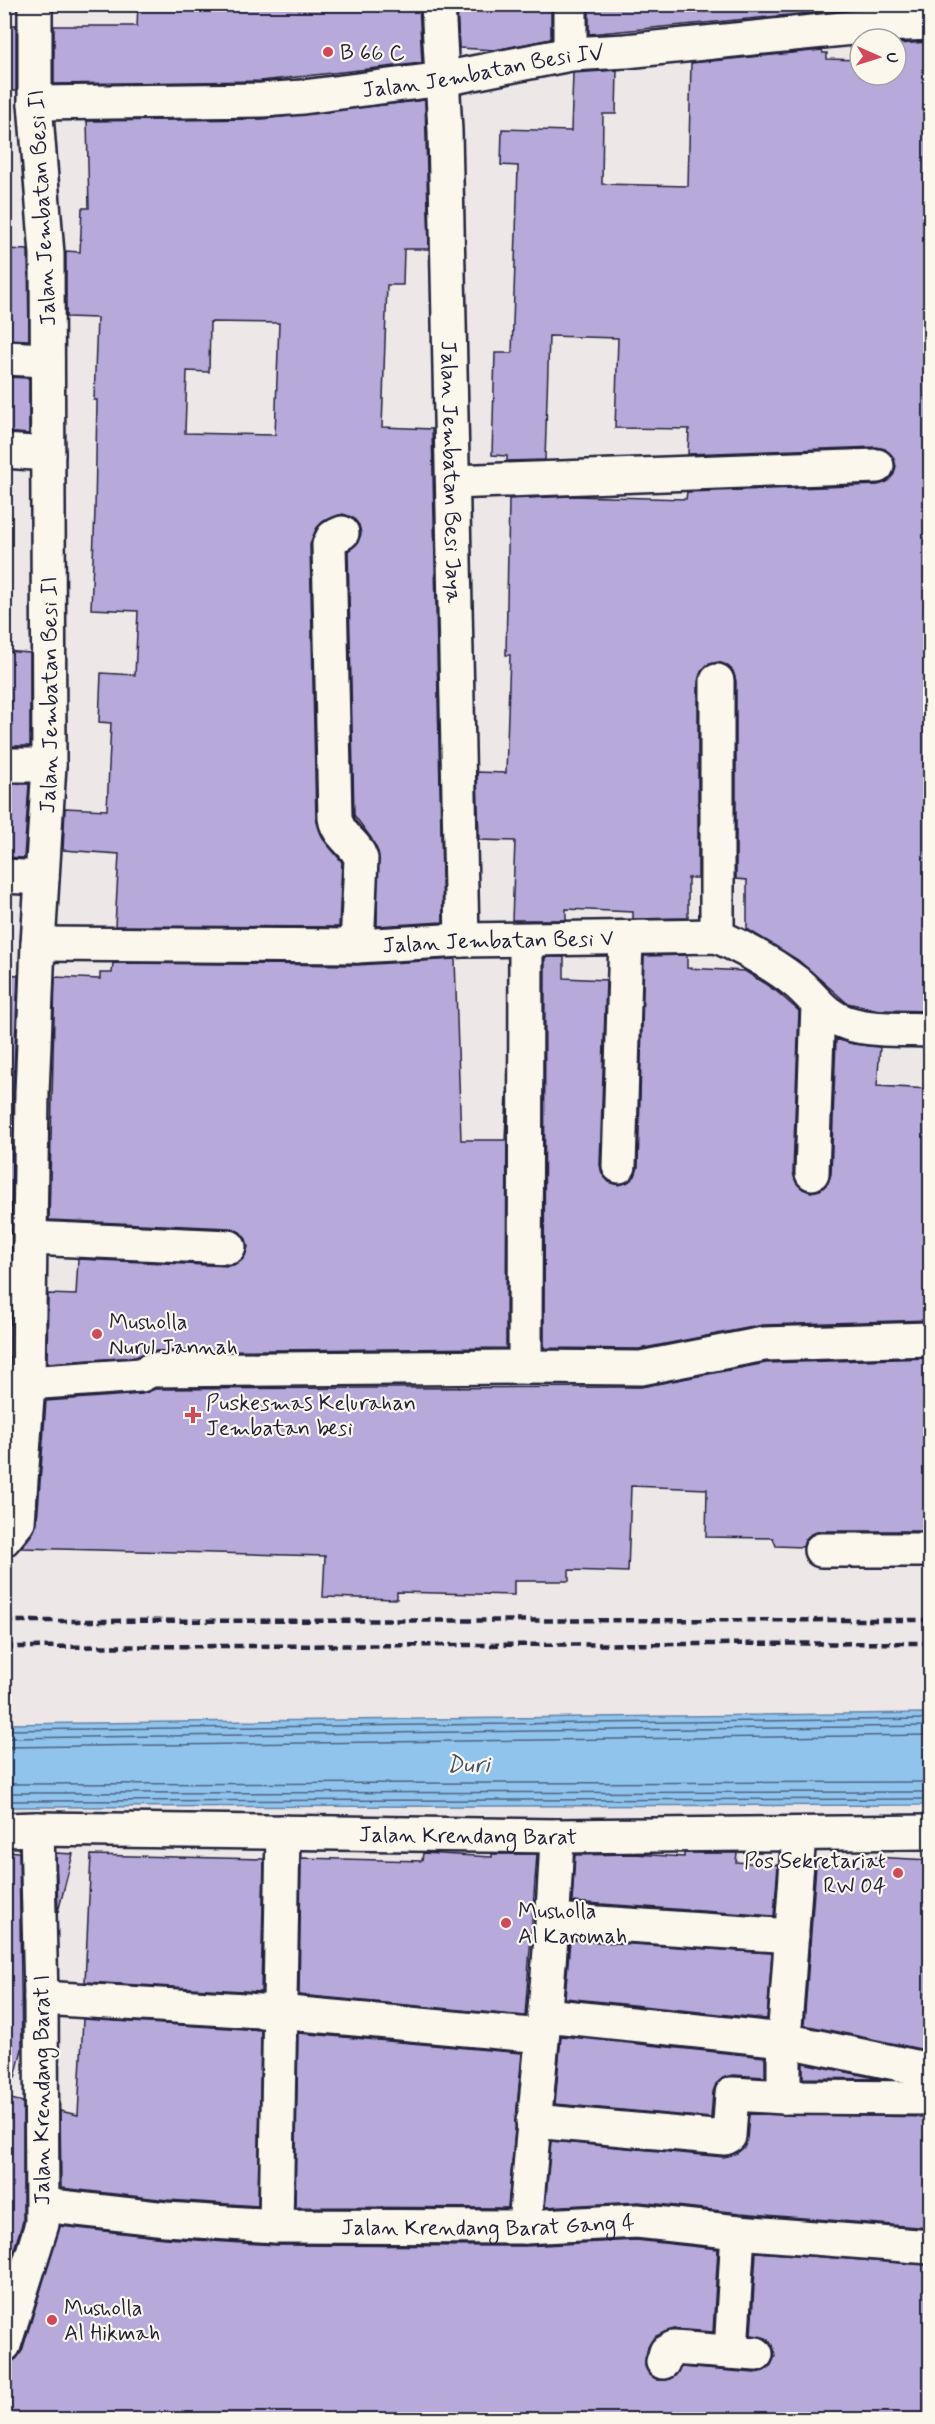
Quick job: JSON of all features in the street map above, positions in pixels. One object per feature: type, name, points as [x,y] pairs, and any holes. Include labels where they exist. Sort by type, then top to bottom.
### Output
[{"type":"street","name":"Jalan Jembatan Besi II","points":[[4,1539],[18,1522],[17,1288],[31,1238],[18,1093],[38,944],[49,765],[46,254],[35,103],[35,4]]},
{"type":"street","name":"Jalan Jembatan Besi Jaya","points":[[438,4],[443,79],[462,940]]},
{"type":"street","points":[[570,4],[570,54]]},
{"type":"street","name":"Jalan Jembatan Besi IV","points":[[35,103],[262,100],[303,97],[443,79],[570,54],[930,23]]},
{"type":"street","points":[[4,358],[47,360]]},
{"type":"street","points":[[4,451],[48,454]]},
{"type":"street","points":[[453,482],[877,466]]},
{"type":"street","points":[[342,533],[333,537],[329,545],[335,818],[340,834],[357,849],[360,860],[357,946]]},
{"type":"street","points":[[717,681],[717,936]]},
{"type":"street","points":[[4,765],[49,765]]},
{"type":"street","points":[[4,876],[42,878]]},
{"type":"street","name":"Jalan Jembatan Besi V","points":[[38,944],[357,946],[462,940],[717,936],[751,951],[774,965],[799,985],[830,1016],[848,1024],[930,1030]]},
{"type":"street","points":[[619,1166],[626,939]]},
{"type":"street","points":[[525,1367],[526,940]]},
{"type":"street","points":[[812,1173],[818,1005]]},
{"type":"street","points":[[31,1238],[229,1247]]},
{"type":"street","points":[[16,1383],[141,1375],[151,1370],[641,1368],[764,1344],[930,1340]]},
{"type":"street","points":[[821,1550],[930,1550]]},
{"type":"street","name":"Jalan Krendang Barat I","points":[[4,2345],[17,2268],[40,2234],[43,2205],[38,1829]]},
{"type":"street","name":"Jalan Krendang Barat","points":[[4,1830],[556,1836],[930,1832]]},
{"type":"street","points":[[276,2226],[278,2012],[283,1832]]},
{"type":"street","points":[[784,2097],[784,2040],[799,1834]]},
{"type":"street","points":[[525,2227],[553,1920],[556,1836]]},
{"type":"street","points":[[553,1920],[792,1936]]},
{"type":"street","points":[[41,1998],[784,2040],[930,2070]]},
{"type":"street","points":[[533,2121],[725,2138],[729,2136],[732,2094],[784,2097],[930,2098]]},
{"type":"street","name":"Jalan Krendang Barat Gang 4","points":[[43,2205],[166,2219],[276,2226],[525,2227],[637,2222],[930,2247]]},
{"type":"street","points":[[663,2362],[666,2352],[673,2348],[744,2353],[738,2232]]},
{"type":"water","name":"Duri","points":[[930,1713],[930,1805],[5,1807],[5,1724]]},
{"type":"building","points":[[138,4],[419,4],[422,63],[261,81],[54,84],[54,26],[137,26]]},
{"type":"building","points":[[457,4],[551,4],[551,39],[495,50],[459,48]]},
{"type":"building","points":[[589,4],[820,4],[820,12],[589,34]]},
{"type":"building","points":[[4,25],[16,25],[16,91],[4,91]]},
{"type":"building","points":[[930,42],[930,1011],[879,1010],[847,1003],[798,960],[747,929],[747,880],[736,879],[736,681],[733,671],[726,665],[718,662],[707,665],[698,681],[698,878],[688,878],[688,918],[633,919],[633,912],[566,909],[566,920],[512,920],[515,841],[479,840],[477,772],[506,773],[510,655],[506,655],[509,499],[571,496],[686,499],[687,492],[878,485],[887,482],[894,474],[896,466],[892,456],[885,449],[876,447],[688,454],[689,429],[615,428],[618,338],[549,336],[545,460],[507,461],[507,456],[492,455],[495,353],[512,353],[516,233],[518,166],[501,165],[502,129],[571,131],[573,73],[617,70],[616,114],[603,114],[602,184],[688,186],[691,63],[822,50],[823,53],[827,53],[827,59],[848,60],[848,87],[908,87],[908,43]]},
{"type":"building","points":[[425,100],[429,249],[404,249],[403,285],[387,285],[382,427],[432,429],[443,922],[377,926],[378,852],[354,815],[348,551],[357,544],[361,534],[359,525],[353,518],[343,514],[325,520],[316,529],[310,545],[316,819],[323,839],[342,862],[339,927],[115,926],[119,854],[63,850],[65,808],[107,810],[111,723],[99,722],[101,673],[135,675],[138,611],[91,609],[95,511],[97,400],[94,400],[97,318],[66,317],[66,251],[80,252],[82,208],[89,208],[87,121],[263,119]],"holes":[[[210,322],[279,323],[275,435],[185,433],[187,371],[209,372]]]},
{"type":"building","points":[[4,249],[28,250],[29,340],[4,339]]},
{"type":"building","points":[[4,377],[29,378],[29,434],[4,432]]},
{"type":"building","points":[[4,651],[30,653],[30,746],[4,746]]},
{"type":"building","points":[[4,784],[29,784],[24,858],[4,857]]},
{"type":"building","points":[[687,955],[687,968],[745,971],[776,991],[799,1011],[793,1172],[796,1182],[803,1189],[811,1192],[820,1190],[828,1183],[831,1174],[836,1039],[853,1044],[880,1047],[877,1086],[930,1089],[930,1320],[763,1325],[639,1349],[544,1348],[545,957],[564,957],[564,978],[606,980],[600,1165],[602,1174],[609,1182],[619,1185],[635,1176],[638,1167],[644,956]]},
{"type":"building","points":[[455,959],[461,1140],[505,1140],[507,1092],[506,1348],[151,1351],[136,1357],[47,1363],[48,1294],[76,1295],[78,1259],[228,1266],[237,1264],[244,1258],[248,1247],[246,1239],[240,1232],[230,1228],[49,1220],[55,977],[100,979],[100,973],[112,973],[113,963],[357,965]]},
{"type":"building","points":[[4,974],[18,975],[13,1093],[11,1234],[4,1233]]},
{"type":"building","points":[[4,1292],[10,1292],[10,1363],[4,1364]]},
{"type":"building","points":[[930,1358],[930,1531],[821,1531],[811,1534],[805,1540],[803,1547],[776,1546],[773,1538],[706,1537],[707,1489],[631,1486],[628,1572],[569,1570],[569,1581],[514,1581],[514,1595],[397,1592],[397,1599],[323,1597],[325,1556],[21,1548],[37,1523],[46,1401],[142,1394],[155,1389],[641,1387],[766,1363]]},
{"type":"building","points":[[4,1851],[19,1852],[22,2049],[15,2078],[4,2077]]},
{"type":"building","points":[[56,1853],[73,1854],[58,1912]]},
{"type":"building","points":[[423,1853],[492,1857],[492,1854],[537,1854],[525,2016],[299,1995],[301,1858],[422,1861]]},
{"type":"building","points":[[684,1853],[737,1853],[736,1862],[778,1865],[774,1916],[572,1902],[575,1855],[634,1854],[684,1857]]},
{"type":"building","points":[[91,1855],[264,1859],[261,1992],[85,1982]]},
{"type":"building","points":[[872,1857],[930,1860],[930,2051],[804,2025],[816,1865],[871,1866]]},
{"type":"building","points":[[570,1940],[772,1953],[767,2019],[565,1998]]},
{"type":"building","points":[[83,2019],[261,2030],[258,2206],[168,2200],[61,2188],[60,2111],[78,2115]]},
{"type":"building","points":[[298,2033],[522,2053],[508,2208],[295,2207]]},
{"type":"building","points":[[561,2036],[765,2057],[765,2077],[733,2075],[723,2078],[716,2084],[713,2092],[711,2118],[555,2104]]},
{"type":"building","points":[[803,2063],[880,2079],[803,2078]]},
{"type":"building","points":[[4,2097],[23,2102],[23,2221],[4,2281]]},
{"type":"building","points":[[749,2114],[930,2117],[930,2228],[740,2213],[639,2202],[545,2207],[551,2141],[724,2157],[737,2153],[745,2146]]},
{"type":"building","points":[[60,2226],[165,2238],[276,2245],[525,2246],[636,2240],[718,2249],[713,2332],[674,2329],[656,2336],[648,2347],[645,2366],[649,2374],[658,2380],[667,2380],[675,2376],[681,2367],[755,2373],[764,2371],[771,2365],[775,2356],[773,2345],[766,2338],[751,2335],[756,2252],[930,2265],[930,2419],[678,2420],[678,2416],[498,2420],[4,2420],[4,2363],[16,2359],[22,2351]]},
{"type":"railway","points":[[4,1621],[930,1620]]},
{"type":"railway","points":[[4,1647],[930,1643]]},
{"type":"place","name":"B 66 C","points":[[328,52]]},
{"type":"place","name":"Musholla Nurul Jannah","points":[[97,1334]]},
{"type":"place","name":"Puskesmas Kelurahan Jembatan besi","points":[[193,1415]]},
{"type":"place","name":"Pos Sekretariat RW 04","points":[[898,1873]]},
{"type":"place","name":"Musholla Al Karomah","points":[[506,1923]]},
{"type":"place","name":"Musholla Al Hikmah","points":[[52,2320]]}]
